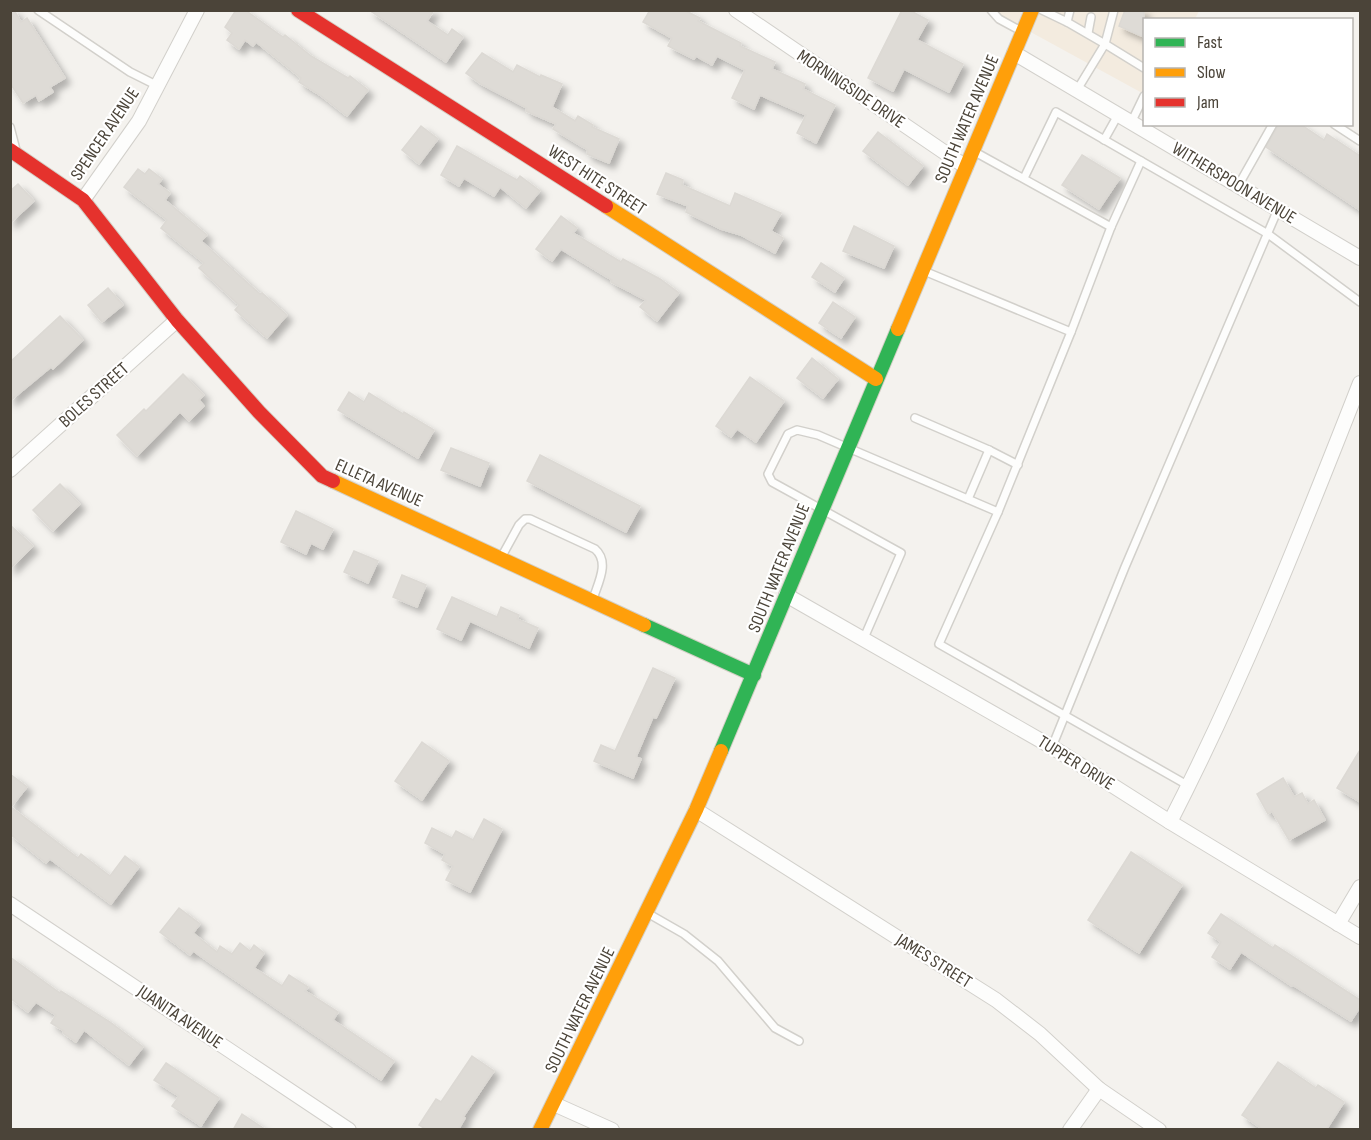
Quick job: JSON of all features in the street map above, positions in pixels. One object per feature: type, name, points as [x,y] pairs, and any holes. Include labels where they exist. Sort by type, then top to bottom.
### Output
[{"type":"street","name":"SPENCER AVENUE","points":[[14,151],[83,200],[139,121],[197,10]]},
{"type":"street","name":"WEST HITE STREET","points":[[298,10],[876,379]]},
{"type":"street","name":"MORNINGSIDE DRIVE","points":[[736,10],[966,167]]},
{"type":"street","name":"SOUTH WATER AVENUE","points":[[540,1130],[696,810],[1032,10]]},
{"type":"street","name":"WITHERSPOON AVENUE","points":[[1014,53],[1360,258]]},
{"type":"street","name":"ELLETA AVENUE","points":[[83,200],[177,320],[259,412],[322,476],[754,675]]},
{"type":"street","name":"BOLES STREET","points":[[10,470],[177,320]]},
{"type":"street","points":[[1170,822],[1189,786],[1284,577],[1360,383]]},
{"type":"street","name":"TUPPER DRIVE","points":[[786,595],[1052,747],[1360,938]]},
{"type":"street","name":"JAMES STREET","points":[[696,810],[996,1000],[1040,1034],[1099,1089],[1159,1130]]},
{"type":"street","points":[[1338,924],[1360,887]]},
{"type":"street","name":"JUANITA AVENUE","points":[[10,904],[349,1130]]},
{"type":"street","points":[[1070,1130],[1099,1089]]},
{"type":"street","points":[[554,1104],[608,1129]]},
{"type":"lane","points":[[38,10],[130,72],[158,86]]},
{"type":"lane","points":[[991,10],[999,20],[1023,32]]},
{"type":"lane","points":[[1042,10],[1088,33],[1143,67]]},
{"type":"lane","points":[[1067,22],[1070,10]]},
{"type":"lane","points":[[1077,90],[1105,44],[1114,10]]},
{"type":"lane","points":[[1088,33],[1091,17]]},
{"type":"lane","points":[[1131,123],[1143,98]]},
{"type":"lane","points":[[1024,178],[1056,112],[1268,234],[1360,302]]},
{"type":"lane","points":[[1104,140],[1118,115]]},
{"type":"lane","points":[[1238,186],[1272,126]]},
{"type":"lane","points":[[1337,126],[1360,141]]},
{"type":"lane","points":[[10,127],[14,151]]},
{"type":"lane","points":[[973,151],[1111,226]]},
{"type":"lane","points":[[1141,161],[1111,226],[1018,465],[939,644],[1189,786]]},
{"type":"lane","points":[[1052,747],[1125,567],[1278,210]]},
{"type":"lane","points":[[922,270],[1071,332]]},
{"type":"lane","points":[[915,418],[1018,465]]},
{"type":"lane","points":[[864,638],[901,552],[772,482],[768,474],[788,434],[797,430],[818,435],[998,512]]},
{"type":"lane","points":[[968,499],[989,450]]},
{"type":"lane","points":[[501,558],[519,525],[525,519],[530,519],[599,553],[604,563],[593,600]]},
{"type":"lane","points":[[646,913],[684,934],[718,961],[775,1028],[800,1041]]},
{"type":"shaded area","points":[[992,11],[1199,11],[1196,18],[1143,18],[1143,93]]},
{"type":"building","points":[[10,10],[14,10],[21,22],[27,18],[65,78],[50,87],[53,92],[39,101],[36,95],[23,103],[10,83]]},
{"type":"building","points":[[236,10],[245,10],[283,37],[285,35],[311,56],[348,78],[350,76],[368,90],[347,116],[299,82],[301,78],[256,42],[253,46],[245,40],[239,49],[227,40],[232,33],[225,27]]},
{"type":"building","points":[[369,10],[434,10],[427,21],[448,35],[452,29],[463,37],[446,62]]},
{"type":"building","points":[[650,10],[684,10],[700,18],[698,21],[741,43],[740,46],[775,62],[772,69],[805,84],[803,89],[835,105],[816,143],[797,133],[806,115],[760,95],[754,109],[732,98],[745,70],[717,56],[712,65],[696,56],[694,59],[668,46],[672,38],[643,22]]},
{"type":"building","points":[[902,10],[909,10],[928,20],[917,40],[963,64],[949,92],[904,69],[893,91],[868,78]]},
{"type":"building","points":[[1125,10],[1144,10],[1143,37],[1119,26]]},
{"type":"building","points":[[482,53],[513,72],[517,65],[540,77],[541,75],[562,84],[552,107],[575,121],[578,116],[593,125],[592,127],[619,139],[609,163],[587,154],[588,150],[553,129],[556,124],[526,111],[527,108],[481,84],[466,73]]},
{"type":"building","points":[[421,126],[438,139],[419,164],[402,150]]},
{"type":"building","points":[[1278,126],[1303,126],[1324,140],[1327,134],[1360,156],[1360,210],[1266,147]]},
{"type":"building","points":[[878,132],[923,166],[908,185],[863,151]]},
{"type":"building","points":[[457,146],[517,180],[520,176],[540,191],[526,208],[500,187],[494,196],[464,178],[459,186],[441,175]]},
{"type":"building","points":[[1082,155],[1120,178],[1099,209],[1062,185]]},
{"type":"building","points":[[138,169],[145,174],[149,169],[162,179],[158,184],[170,193],[165,200],[207,235],[201,241],[287,315],[267,338],[235,310],[239,305],[199,268],[204,263],[161,228],[167,220],[124,187]]},
{"type":"building","points":[[666,173],[683,180],[682,185],[730,206],[735,193],[781,213],[771,231],[783,238],[775,253],[741,235],[721,229],[686,212],[688,206],[657,194]]},
{"type":"building","points":[[18,184],[34,201],[10,223],[10,191]]},
{"type":"building","points":[[561,216],[577,228],[573,233],[621,262],[623,259],[660,279],[679,293],[657,321],[640,307],[646,300],[611,282],[612,280],[561,249],[552,261],[536,249]]},
{"type":"building","points":[[854,226],[894,246],[884,268],[843,251]]},
{"type":"building","points":[[821,263],[844,278],[835,292],[812,277]]},
{"type":"building","points":[[108,288],[123,305],[102,322],[88,305]]},
{"type":"building","points":[[833,302],[855,317],[841,338],[819,323]]},
{"type":"building","points":[[60,316],[83,340],[53,369],[51,367],[10,401],[10,362]]},
{"type":"building","points":[[812,358],[838,379],[823,398],[797,378]]},
{"type":"building","points":[[183,374],[204,395],[199,400],[204,406],[189,421],[180,412],[137,456],[117,435],[144,409],[146,411]]},
{"type":"building","points":[[750,377],[784,401],[756,442],[737,429],[731,437],[716,426]]},
{"type":"building","points":[[349,392],[364,402],[369,393],[434,430],[418,458],[338,410]]},
{"type":"building","points":[[451,448],[489,463],[480,486],[441,470]]},
{"type":"building","points":[[540,455],[640,506],[626,532],[527,481]]},
{"type":"building","points":[[60,484],[80,504],[53,531],[33,510]]},
{"type":"building","points":[[296,511],[333,529],[323,549],[311,543],[306,554],[281,542]]},
{"type":"building","points":[[10,525],[33,546],[10,569]]},
{"type":"building","points":[[354,551],[378,561],[368,583],[344,572]]},
{"type":"building","points":[[402,575],[426,585],[417,607],[393,597]]},
{"type":"building","points":[[452,597],[497,617],[501,607],[519,615],[517,619],[538,628],[529,648],[470,621],[461,640],[437,629]]},
{"type":"building","points":[[653,668],[675,678],[656,718],[653,717],[636,757],[641,759],[633,778],[594,761],[601,745],[615,751]]},
{"type":"building","points":[[422,742],[449,761],[422,800],[395,781]]},
{"type":"building","points":[[1360,750],[1360,802],[1337,788]]},
{"type":"building","points":[[10,774],[27,787],[11,807],[78,858],[81,854],[110,876],[125,856],[139,867],[111,904],[50,859],[46,863],[10,834]]},
{"type":"building","points":[[1283,778],[1294,797],[1302,793],[1308,804],[1314,800],[1325,820],[1289,840],[1272,811],[1268,814],[1257,794]]},
{"type":"building","points":[[484,819],[502,829],[470,892],[446,880],[453,866],[442,860],[445,854],[425,843],[432,828],[452,838],[456,831],[473,840]]},
{"type":"building","points":[[1131,852],[1182,885],[1139,953],[1088,920]]},
{"type":"building","points":[[179,908],[200,924],[193,933],[217,952],[220,946],[232,954],[240,943],[250,951],[254,945],[264,953],[254,968],[282,986],[289,975],[308,987],[305,991],[338,1012],[333,1020],[394,1061],[381,1080],[193,951],[190,955],[160,932]]},
{"type":"building","points":[[1221,914],[1273,948],[1275,945],[1360,1000],[1360,1007],[1351,1021],[1241,952],[1230,969],[1212,957],[1221,942],[1208,933]]},
{"type":"building","points":[[10,957],[60,993],[61,991],[110,1022],[143,1047],[129,1065],[84,1030],[76,1042],[51,1023],[56,1015],[36,1002],[28,1012],[10,998]]},
{"type":"building","points":[[472,1056],[494,1071],[463,1117],[465,1118],[458,1130],[427,1130],[419,1125],[436,1099],[441,1102]]},
{"type":"building","points":[[1278,1062],[1316,1088],[1318,1085],[1344,1102],[1326,1130],[1264,1130],[1242,1115]]},
{"type":"building","points":[[166,1063],[219,1098],[201,1126],[172,1106],[179,1096],[154,1080]]},
{"type":"building","points":[[242,1114],[266,1130],[233,1130]]},
{"type":"traffic: fast","points":[[721,751],[898,329]]},
{"type":"traffic: fast","points":[[644,625],[754,675]]},
{"type":"traffic: slow","points":[[898,329],[1032,10]]},
{"type":"traffic: slow","points":[[606,206],[876,379]]},
{"type":"traffic: slow","points":[[333,481],[644,625]]},
{"type":"traffic: slow","points":[[540,1130],[696,810],[721,751]]},
{"type":"traffic: jam","points":[[298,10],[606,206]]},
{"type":"traffic: jam","points":[[10,150],[83,200],[177,320],[259,412],[322,476],[333,481]]}]
